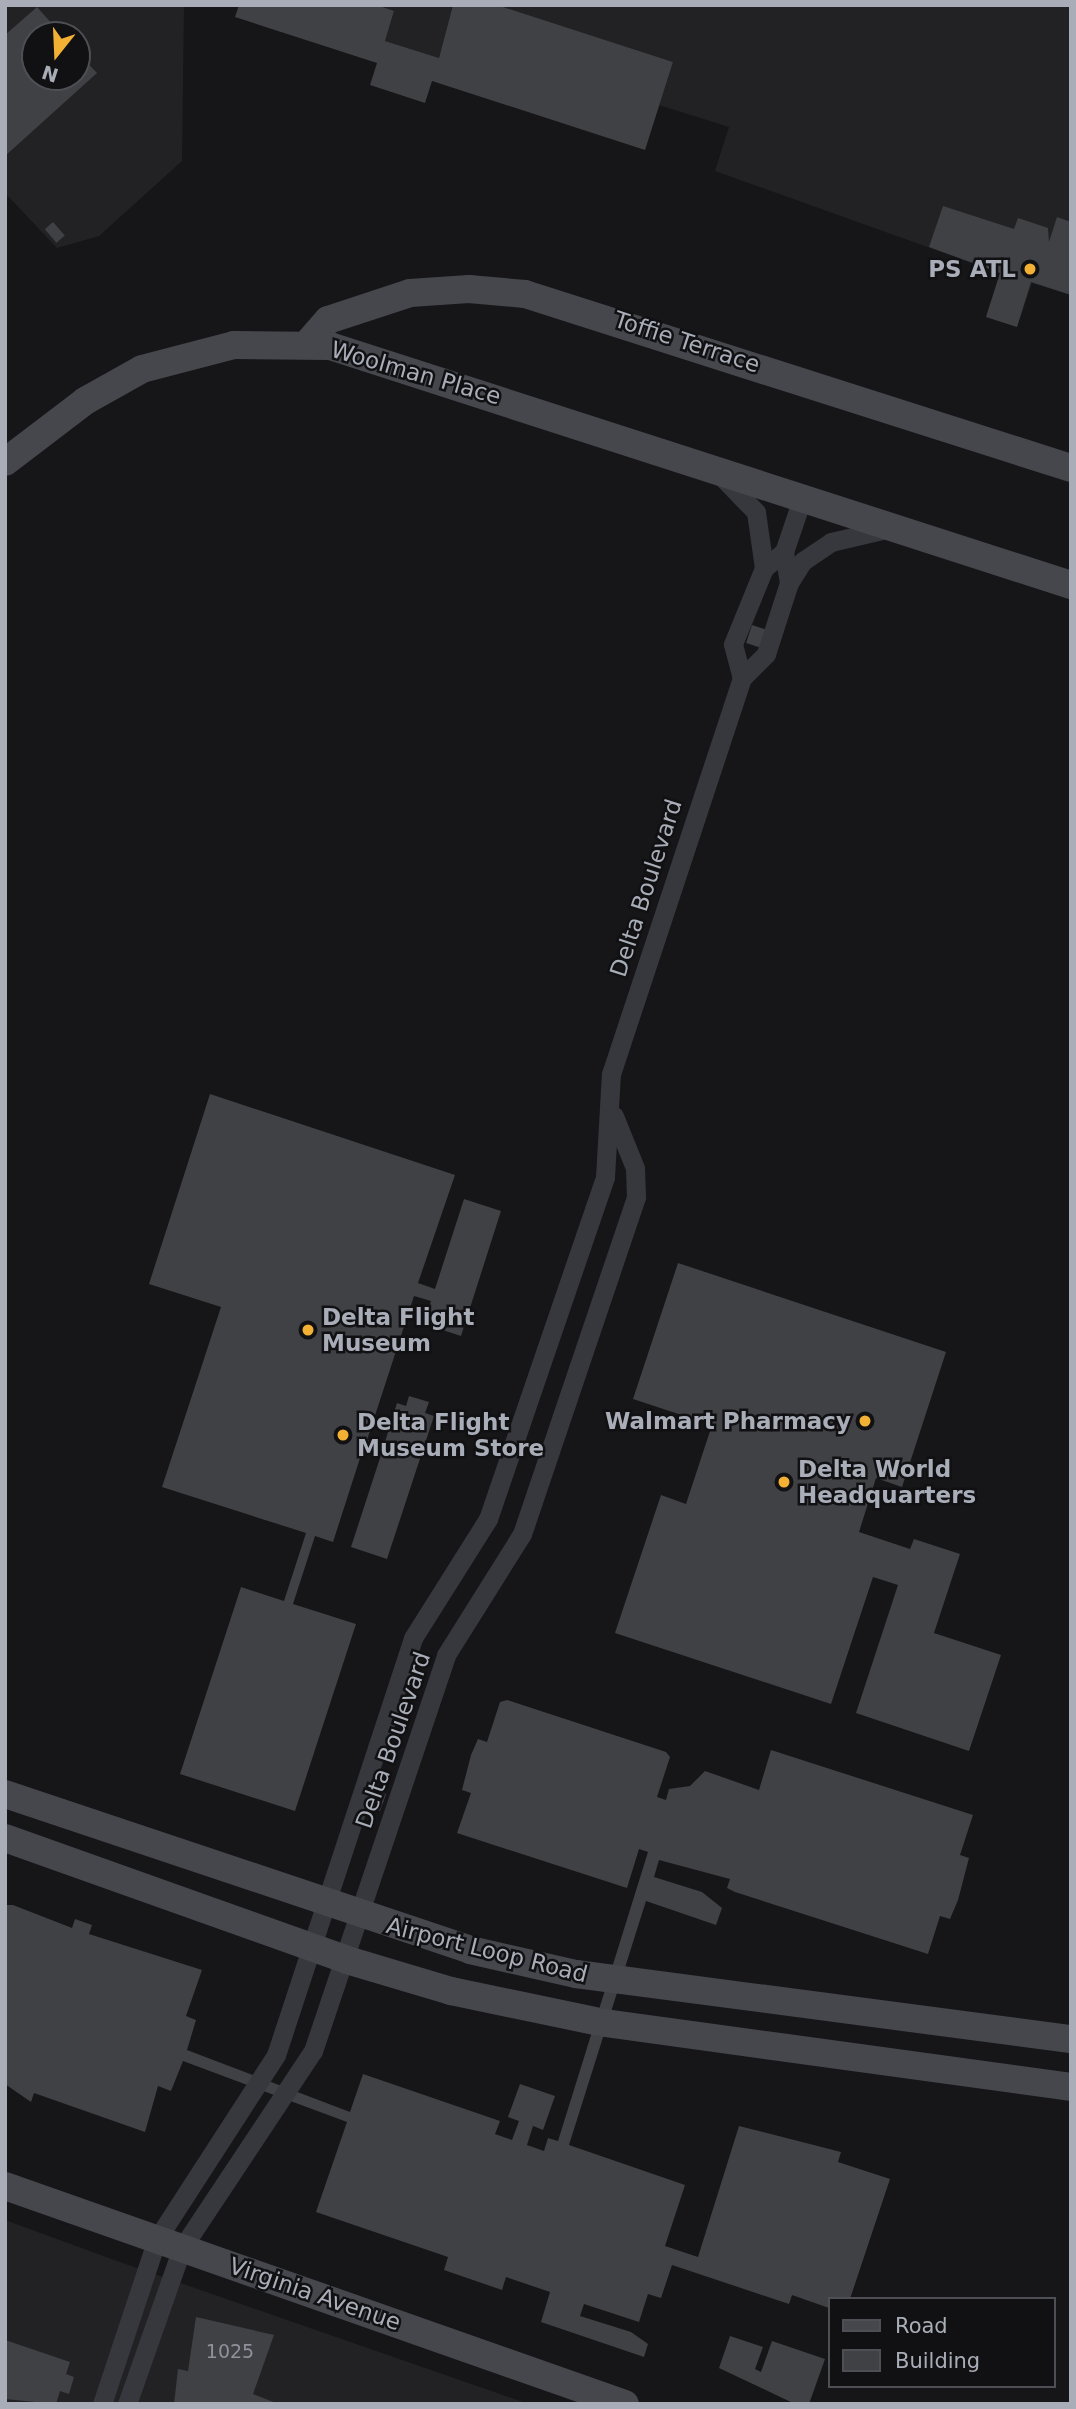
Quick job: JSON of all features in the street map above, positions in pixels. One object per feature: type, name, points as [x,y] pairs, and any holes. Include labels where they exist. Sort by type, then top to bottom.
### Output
[{"type":"main road","name":"Toffie Terrace","points":[[307,344],[328,320],[410,293],[469,289],[526,294],[1071,468]]},
{"type":"main road","name":"Woolman Place","points":[[5,462],[85,401],[142,369],[234,345],[307,344],[405,365],[1071,584]]},
{"type":"main road","name":"Airport Loop Road","points":[[5,1794],[360,1917],[576,1974],[1071,2039]]},
{"type":"main road","name":"Airport Loop Road","points":[[5,1838],[312,1948],[451,1991],[600,2022],[1071,2087]]},
{"type":"main road","name":"Virginia Avenue","points":[[5,2186],[625,2404]]},
{"type":"street","points":[[711,466],[756,512],[764,568]]},
{"type":"street","name":"Delta Boulevard","points":[[170,2243],[276,2055],[413,1638],[488,1519],[540,1378],[605,1177],[613,1115],[611,1074],[742,678],[766,654],[789,583],[784,551],[803,496]]},
{"type":"street","points":[[789,583],[803,561],[831,542],[897,527]]},
{"type":"street","points":[[742,678],[733,644],[764,568],[784,551]]},
{"type":"street","name":"Delta Boulevard","points":[[170,2243],[289,2093],[313,2050],[347,1960],[446,1655],[522,1534],[636,1197],[635,1168],[613,1115]]},
{"type":"street","points":[[102,2404],[170,2243]]},
{"type":"street","points":[[127,2404],[170,2243]]},
{"type":"shaded area","points":[[5,5],[184,5],[182,161],[99,236],[57,248],[5,193]]},
{"type":"shaded area","points":[[377,5],[453,5],[439,58],[385,41],[394,11]]},
{"type":"shaded area","points":[[497,5],[1071,5],[1071,295],[1032,283],[1017,327],[986,317],[1000,273],[715,171],[729,127],[659,105],[673,62]]},
{"type":"shaded area","points":[[5,2220],[117,2261],[529,2404],[5,2404]]},
{"type":"building","points":[[239,5],[377,5],[394,11],[385,41],[439,58],[453,5],[497,5],[673,62],[645,150],[432,81],[425,103],[370,85],[377,63],[235,17]]},
{"type":"building","points":[[37,7],[50,21],[21,21]]},
{"type":"building","points":[[21,21],[21,91],[77,91],[5,156],[5,35]]},
{"type":"building","points":[[91,67],[97,73],[91,78]]},
{"type":"building","name":"PS ATL","points":[[943,206],[1014,229],[1018,218],[1048,228],[1049,242],[1057,217],[1071,222],[1071,295],[1031,282],[1017,327],[986,317],[1000,273],[929,247]]},
{"type":"building","points":[[53,222],[65,236],[57,243],[45,229]]},
{"type":"building","points":[[752,625],[767,630],[761,648],[746,643]]},
{"type":"building","name":"Delta Flight Museum","points":[[210,1094],[455,1175],[418,1283],[435,1289],[464,1199],[501,1211],[461,1336],[424,1324],[431,1301],[414,1296],[367,1440],[384,1445],[397,1403],[406,1406],[409,1396],[429,1402],[425,1413],[434,1416],[387,1559],[351,1547],[380,1458],[362,1452],[333,1542],[315,1536],[293,1604],[356,1624],[295,1811],[180,1774],[241,1587],[284,1601],[306,1533],[162,1487],[221,1307],[149,1284]]},
{"type":"building","name":"Delta World Headquarters","points":[[678,1263],[946,1352],[902,1487],[876,1478],[859,1532],[910,1549],[914,1539],[960,1554],[934,1633],[1001,1655],[969,1751],[856,1713],[898,1585],[873,1577],[831,1704],[615,1633],[661,1495],[686,1504],[712,1425],[633,1399]]},
{"type":"building","points":[[507,1700],[666,1752],[670,1757],[657,1797],[666,1800],[669,1789],[690,1786],[705,1771],[759,1790],[771,1750],[973,1815],[960,1855],[969,1858],[958,1900],[950,1919],[940,1916],[928,1954],[735,1892],[727,1888],[730,1879],[659,1860],[654,1877],[702,1892],[722,1908],[716,1925],[646,1901],[569,2145],[685,2185],[665,2246],[698,2257],[739,2126],[841,2152],[838,2162],[890,2179],[851,2297],[828,2297],[828,2308],[792,2295],[789,2304],[672,2265],[661,2298],[648,2294],[639,2322],[584,2304],[580,2316],[631,2332],[648,2344],[644,2357],[541,2322],[550,2292],[506,2277],[502,2290],[444,2270],[448,2257],[316,2212],[347,2122],[183,2061],[171,2091],[158,2086],[145,2132],[34,2093],[31,2102],[5,2084],[5,1905],[13,1905],[72,1928],[75,1919],[92,1925],[89,1934],[202,1970],[186,2016],[196,2020],[187,2050],[350,2112],[363,2074],[500,2121],[495,2134],[512,2140],[519,2121],[508,2117],[520,2084],[555,2096],[543,2130],[533,2126],[527,2145],[544,2151],[548,2138],[558,2141],[648,1852],[639,1849],[627,1888],[457,1833],[471,1793],[462,1790],[471,1755],[478,1739],[487,1742],[500,1702]]},
{"type":"building","points":[[372,1789],[386,1794],[380,1811],[366,1806]]},
{"type":"building","points":[[196,2317],[274,2335],[253,2394],[279,2404],[174,2404],[178,2369],[188,2371]]},
{"type":"building","points":[[730,2336],[763,2347],[755,2369],[761,2372],[772,2341],[825,2359],[809,2404],[795,2404],[719,2368]]},
{"type":"building","points":[[5,2340],[70,2362],[66,2374],[74,2377],[69,2394],[60,2391],[56,2404],[5,2399]]},
{"type":"place","name":"PS ATL","points":[[1030,269]]},
{"type":"place","name":"Delta Flight Museum","points":[[308,1330]]},
{"type":"place","name":"Walmart Pharmacy","points":[[865,1421]]},
{"type":"place","name":"Delta Flight Museum Store","points":[[343,1435]]},
{"type":"place","name":"Delta World Headquarters","points":[[784,1482]]}]
